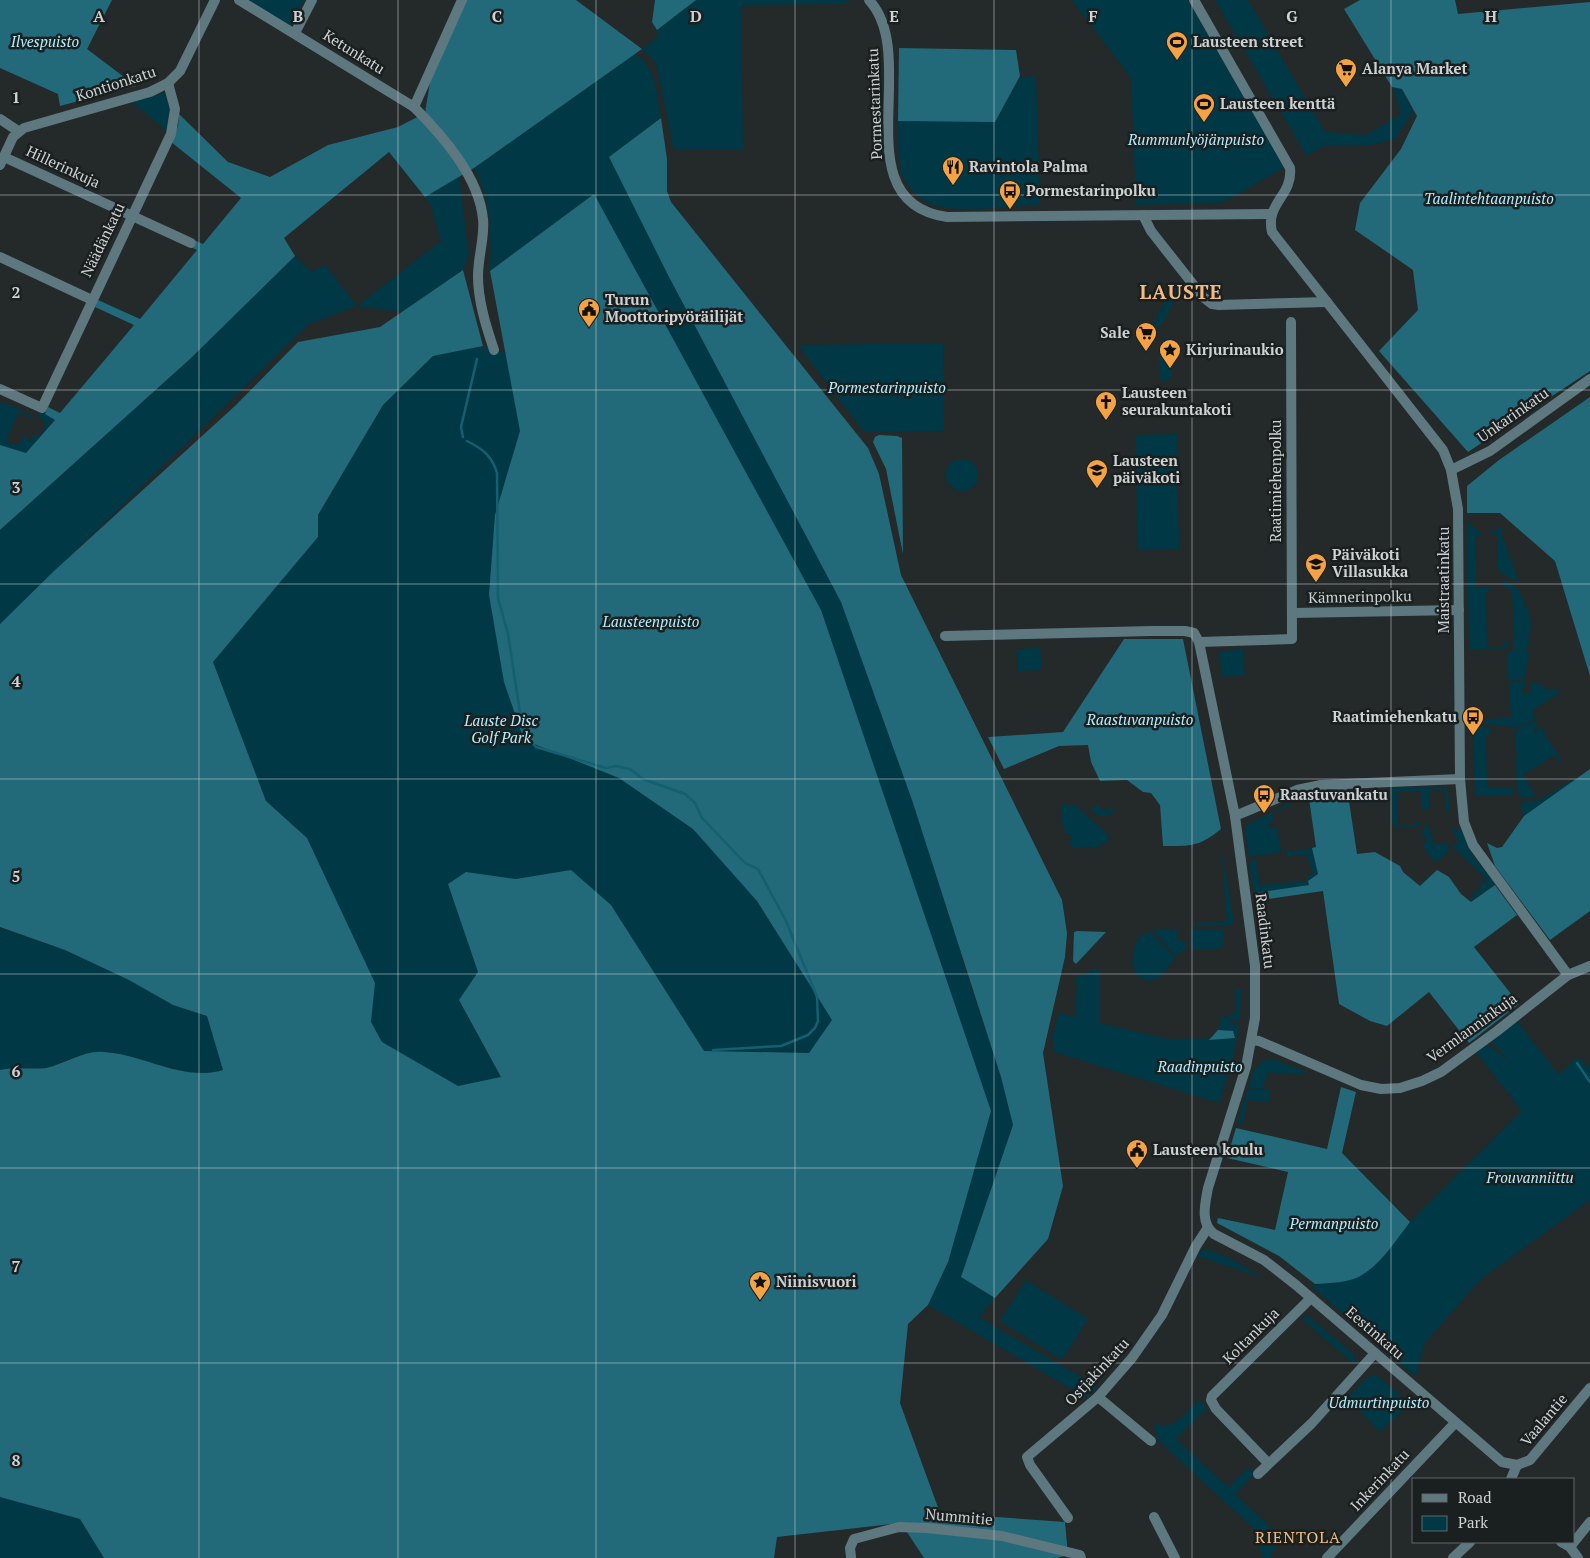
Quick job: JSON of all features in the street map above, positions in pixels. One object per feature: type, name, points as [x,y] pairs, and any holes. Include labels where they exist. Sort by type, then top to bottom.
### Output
[{"type":"street","name":"Kontionkatu","points":[[18,131],[150,92],[168,83],[180,71],[215,0]]},
{"type":"street","name":"Ketunkatu","points":[[239,0],[414,107],[428,121],[473,179],[483,216],[484,230],[479,256],[479,296],[494,350]]},
{"type":"street","points":[[295,33],[312,0]]},
{"type":"street","points":[[414,107],[462,0]]},
{"type":"street","name":"Pormestarinkatu","points":[[868,0],[882,20],[888,39],[889,149],[892,170],[899,188],[914,205],[933,215],[948,217],[1271,214]]},
{"type":"street","points":[[1194,0],[1290,168],[1288,188],[1271,214]]},
{"type":"street","name":"Näädänkatu","points":[[0,388],[42,408],[173,126],[175,109],[168,83]]},
{"type":"street","points":[[0,119],[18,131],[13,137],[2,161]]},
{"type":"street","name":"Hillerinkuja","points":[[2,161],[191,243]]},
{"type":"street","name":"Maistraatinkatu","points":[[1271,214],[1274,236],[1433,435],[1448,459],[1458,509],[1460,780],[1464,822],[1473,846],[1568,975]]},
{"type":"street","points":[[1144,215],[1151,231],[1206,300],[1212,304],[1327,302]]},
{"type":"street","points":[[0,258],[92,300]]},
{"type":"street","name":"Raatimiehenpolku","points":[[1198,638],[1292,639],[1291,322]]},
{"type":"street","name":"Unkarinkatu","points":[[1451,470],[1490,451],[1590,379]]},
{"type":"street","name":"Kämnerinpolku","points":[[1292,613],[1459,610]]},
{"type":"street","points":[[945,636],[1185,631],[1198,638]]},
{"type":"street","name":"Raadinkatu","points":[[1198,638],[1235,816],[1256,983],[1255,1018],[1246,1067],[1208,1188],[1205,1210],[1208,1229]]},
{"type":"street","points":[[1235,816],[1297,790],[1321,784],[1460,780]]},
{"type":"street","name":"Vermlanninkuja","points":[[1252,1040],[1259,1041],[1361,1085],[1381,1089],[1400,1088],[1422,1081],[1440,1072],[1491,1036],[1568,975],[1590,966]]},
{"type":"street","name":"Eestinkatu","points":[[1208,1229],[1264,1260],[1311,1298],[1496,1458],[1506,1464],[1517,1465]]},
{"type":"street","name":"Ostjakinkatu","points":[[1068,1518],[1030,1465],[1027,1457],[1098,1397],[1132,1358],[1162,1315],[1196,1246],[1208,1229]]},
{"type":"street","name":"Koltankuja","points":[[1268,1463],[1216,1409],[1211,1400],[1212,1396],[1311,1298]]},
{"type":"street","points":[[1258,1474],[1312,1423],[1375,1353]]},
{"type":"street","name":"Vaalantie","points":[[1517,1465],[1530,1460],[1539,1451],[1590,1388]]},
{"type":"street","points":[[1098,1397],[1151,1441]]},
{"type":"street","name":"Inkerinkatu","points":[[1327,1558],[1455,1423]]},
{"type":"street","points":[[1512,1478],[1517,1465]]},
{"type":"street","points":[[1154,1516],[1175,1558]]},
{"type":"street","points":[[1575,1535],[1590,1522]]},
{"type":"street","name":"Nummitie","points":[[851,1557],[850,1548],[854,1539],[899,1528],[1002,1536],[1081,1557],[1078,1543]]},
{"type":"street","points":[[1453,1558],[1469,1543]]},
{"type":"street","points":[[1565,1544],[1578,1558]]},
{"type":"green space","name":"Ilvespuisto","points":[[0,0],[112,0],[87,49],[136,86],[60,106],[58,94],[0,68]]},
{"type":"green space","points":[[246,0],[308,0],[303,2],[299,9],[301,15],[295,25],[290,27]]},
{"type":"green space","points":[[466,0],[576,0],[642,49],[474,168],[425,197],[389,152],[284,238],[295,256],[190,359],[0,530],[0,445],[26,453],[55,420],[45,414],[48,407],[60,413],[134,325],[95,307],[98,300],[140,319],[197,250],[184,244],[187,237],[203,244],[241,198],[171,142],[178,126],[179,114],[228,162],[270,177],[328,145],[398,127],[425,113],[430,82]]},
{"type":"green space","points":[[655,0],[696,0],[657,30],[652,22]]},
{"type":"green space","points":[[696,0],[845,0],[851,4],[741,5],[743,149],[674,150],[656,63],[642,49],[657,38],[657,30]]},
{"type":"green space","name":"Rummunlyöjänpuisto","points":[[1072,0],[1188,0],[1284,167],[1232,198],[1219,203],[1136,205],[1131,78]]},
{"type":"green space","points":[[1215,0],[1248,0],[1325,132],[1366,135],[1401,114],[1393,87],[1402,89],[1413,112],[1395,139],[1369,145],[1326,145],[1306,155]]},
{"type":"green space","name":"Taalintehtaanpuisto","points":[[1360,0],[1455,0],[1458,14],[1590,2],[1590,371],[1468,452],[1379,351],[1418,310],[1413,270],[1355,230],[1360,203],[1401,149],[1417,116],[1402,89],[1392,87],[1344,9]]},
{"type":"green space","points":[[899,48],[1016,50],[1020,76],[995,122],[898,121]]},
{"type":"green space","name":"Lauste Disc Golf Park","points":[[635,54],[643,60],[652,75],[657,91],[661,118],[609,157],[833,506],[995,939],[961,956],[1001,1077],[1013,1125],[961,1277],[995,1298],[979,1317],[1098,1387],[1087,1398],[928,1305],[948,1262],[832,1020],[809,1053],[704,1052],[623,926],[459,1000],[501,1078],[481,1082],[739,1303],[0,1099],[185,1083],[371,1022],[374,983],[307,838],[266,801],[213,662],[318,537],[318,515],[383,405],[433,356],[483,346],[506,353],[521,431],[594,194],[490,271],[490,232],[487,206],[474,168]]},
{"type":"green space","points":[[1036,76],[1040,205],[967,209],[952,208],[929,203],[912,190],[901,172],[898,121],[995,122],[1020,78]]},
{"type":"green space","points":[[164,93],[170,105],[167,131],[132,102]]},
{"type":"green space","points":[[661,118],[667,159],[667,191],[671,202],[868,448],[879,474],[901,575],[1062,900],[1067,933],[1065,957],[1043,1053],[1063,1186],[1048,1239],[995,1298],[961,1277],[1013,1125],[1001,1077],[912,800],[841,602],[668,275],[609,157]]},
{"type":"green space","points":[[459,177],[469,255],[463,270],[402,312],[357,306],[441,241],[430,203],[425,197]]},
{"type":"green space","name":"Lausteenpuisto","points":[[594,194],[821,610],[991,1111],[948,1262],[928,1305],[908,1324],[900,1403],[940,1513],[1065,1522],[1068,1555],[1057,1558],[924,1558],[901,1523],[777,1537],[774,1558],[104,1558],[80,1519],[0,1497],[0,1070],[11,1068],[46,1068],[89,1053],[104,1052],[120,1054],[193,1073],[223,1070],[207,1016],[173,1005],[129,980],[65,950],[0,927],[0,624],[54,571],[236,405],[298,342],[380,327],[463,270],[483,346],[433,356],[383,405],[318,515],[318,537],[213,662],[266,801],[307,838],[375,983],[371,1022],[382,1042],[458,1086],[501,1077],[459,1000],[478,972],[448,884],[466,872],[516,879],[571,870],[611,905],[704,1051],[809,1053],[832,1020],[757,901],[693,829],[619,778],[524,740],[504,682],[489,595],[495,515],[520,431],[490,271]]},
{"type":"green space","points":[[295,256],[312,272],[325,265],[357,306],[309,324],[0,624],[0,530],[190,359]]},
{"type":"green space","points":[[1175,283],[1181,291],[1159,328],[1156,328],[1153,324]]},
{"type":"green space","points":[[1167,337],[1170,337],[1174,342],[1171,362],[1172,375],[1166,382],[1162,380],[1159,374],[1159,347]]},
{"type":"green space","name":"Pormestarinpuisto","points":[[943,343],[944,431],[864,432],[798,345]]},
{"type":"green space","points":[[1590,397],[1590,676],[1555,561],[1500,513],[1467,513],[1467,486],[1499,460]]},
{"type":"green space","points":[[0,403],[10,405],[32,416],[30,419],[22,413],[18,414],[7,438],[8,442],[15,445],[21,442],[26,433],[26,438],[31,440],[34,434],[40,436],[46,425],[43,423],[44,420],[38,417],[40,411],[47,410],[45,415],[55,419],[26,453],[0,445]]},
{"type":"green space","points":[[1177,434],[1179,550],[1137,550],[1136,435]]},
{"type":"green space","points":[[879,435],[902,438],[903,554],[886,469],[873,442],[875,437]]},
{"type":"green space","points":[[962,459],[968,460],[973,464],[977,469],[977,481],[973,486],[968,490],[962,491],[956,490],[951,486],[947,481],[946,475],[947,469],[951,464],[956,460]]},
{"type":"green space","points":[[1467,521],[1482,535],[1475,535],[1476,587],[1489,587],[1489,592],[1486,592],[1487,648],[1504,648],[1504,642],[1509,642],[1505,649],[1469,650]]},
{"type":"green space","points":[[1501,528],[1505,530],[1501,532],[1518,580],[1516,582],[1498,570],[1497,533],[1488,533]]},
{"type":"green space","points":[[1504,580],[1519,590],[1526,606],[1523,607],[1527,607],[1531,622],[1530,635],[1526,635],[1530,637],[1528,649],[1523,651],[1529,655],[1524,680],[1508,680],[1508,655],[1509,651],[1513,651],[1513,637],[1518,637],[1513,635],[1513,612],[1518,611],[1513,611],[1512,593],[1503,584]]},
{"type":"green space","name":"Raastuvanpuisto","points":[[1124,639],[1183,639],[1221,829],[1200,842],[1188,845],[1163,846],[1160,805],[1151,793],[1143,792],[1127,780],[1100,781],[1091,762],[1088,745],[1059,746],[1004,769],[988,737],[1063,732]]},
{"type":"green space","points":[[1040,648],[1042,670],[1018,671],[1017,649]]},
{"type":"green space","points":[[1243,649],[1245,675],[1222,677],[1219,652]]},
{"type":"green space","points":[[1524,681],[1526,685],[1522,689],[1523,694],[1530,693],[1531,682],[1542,684],[1542,688],[1557,690],[1559,693],[1532,711],[1535,716],[1533,721],[1515,727],[1484,724],[1484,721],[1511,717],[1509,682]]},
{"type":"green space","points":[[1535,722],[1539,723],[1534,731],[1535,734],[1540,726],[1546,735],[1540,741],[1547,737],[1562,761],[1560,762],[1554,755],[1523,775],[1536,797],[1522,798],[1517,792],[1516,756],[1522,754],[1516,754],[1515,729]]},
{"type":"green space","points":[[1473,725],[1490,728],[1491,734],[1486,735],[1487,787],[1513,787],[1512,796],[1475,796]]},
{"type":"green space","points":[[1590,769],[1590,911],[1550,940],[1495,866],[1487,843],[1497,848],[1502,847],[1524,816]]},
{"type":"green space","points":[[1585,773],[1524,816],[1520,803],[1539,800]]},
{"type":"green space","points":[[1391,787],[1447,787],[1450,812],[1446,813],[1444,789],[1429,789],[1429,808],[1426,810],[1421,808],[1421,791],[1397,792],[1398,825],[1415,825],[1415,821],[1419,821],[1419,825],[1416,827],[1396,827],[1391,822]]},
{"type":"green space","points":[[1347,788],[1357,854],[1375,852],[1400,866],[1403,872],[1420,886],[1437,870],[1449,877],[1461,894],[1471,902],[1495,885],[1517,915],[1474,947],[1519,1004],[1469,1043],[1429,992],[1387,1026],[1370,1021],[1339,1004],[1323,891],[1255,901],[1254,893],[1309,885],[1308,881],[1318,874],[1312,848],[1316,847],[1308,792]]},
{"type":"green space","points":[[1357,790],[1388,790],[1388,799],[1380,800],[1380,795],[1371,795],[1371,800],[1368,803],[1349,801],[1348,797]]},
{"type":"green space","points":[[1290,803],[1289,807],[1272,813],[1274,826],[1271,822],[1268,824],[1269,829],[1277,827],[1281,849],[1278,853],[1249,857],[1245,829],[1247,825]]},
{"type":"green space","points":[[1062,804],[1077,806],[1109,836],[1108,842],[1100,844],[1100,847],[1072,848],[1069,842],[1072,841],[1070,834],[1067,835],[1062,822]]},
{"type":"green space","points":[[1093,805],[1100,805],[1100,810],[1114,808],[1110,816],[1099,816],[1092,811]]},
{"type":"green space","points":[[1426,820],[1434,843],[1446,843],[1449,850],[1440,860],[1435,861],[1426,852],[1430,849],[1424,849],[1423,843],[1427,842],[1427,837],[1422,837]]},
{"type":"green space","points":[[1451,827],[1454,827],[1457,832],[1458,827],[1461,829],[1472,854],[1495,884],[1473,900],[1469,900],[1482,885],[1479,882],[1481,880],[1485,883],[1487,880],[1451,845],[1459,844]]},
{"type":"green space","points":[[1221,847],[1234,922],[1230,925],[1193,926],[1193,923],[1227,922]]},
{"type":"green space","points":[[1312,848],[1318,873],[1308,881],[1307,875],[1313,874],[1307,855],[1288,856],[1285,855],[1285,850],[1289,849],[1290,852]]},
{"type":"green space","points":[[1258,860],[1258,864],[1256,864],[1260,885],[1308,881],[1309,885],[1254,893],[1249,862]]},
{"type":"green space","points":[[0,928],[65,950],[129,980],[173,1005],[207,1016],[223,1070],[199,1075],[102,1051],[78,1056],[46,1068],[0,1070]]},
{"type":"green space","points":[[1224,929],[1224,942],[1218,943],[1223,943],[1223,948],[1218,948],[1218,950],[1191,950],[1191,930]]},
{"type":"green space","points":[[1148,930],[1176,958],[1157,980],[1146,981],[1136,975],[1132,962],[1135,946],[1140,935],[1147,934]]},
{"type":"green space","points":[[1153,930],[1178,930],[1178,940],[1186,941],[1186,949],[1176,956]]},
{"type":"green space","points":[[1074,932],[1106,932],[1076,964],[1073,961]]},
{"type":"green space","name":"Raadinpuisto","points":[[1091,969],[1100,969],[1100,1023],[1167,1039],[1235,1038],[1230,1031],[1218,1030],[1221,1022],[1219,1016],[1228,1019],[1239,1028],[1232,1062],[1219,1103],[1054,1052],[1052,1037],[1059,1013],[1075,1017],[1077,986],[1075,979],[1078,975],[1088,974]]},
{"type":"green space","points":[[1236,989],[1241,989],[1240,1021],[1238,1022],[1224,1016],[1236,1013]]},
{"type":"green space","name":"Frouvanniittu","points":[[1517,1021],[1559,1075],[1577,1057],[1590,1069],[1590,1200],[1480,1280],[1424,1344],[1416,1377],[1310,1285],[1338,1283],[1361,1275],[1382,1257],[1410,1222],[1522,1111],[1476,1052],[1487,1044],[1512,1063],[1490,1040]]},
{"type":"green space","points":[[1218,1030],[1233,1031],[1235,1038],[1209,1040]]},
{"type":"green space","points":[[1272,1059],[1304,1071],[1303,1075],[1268,1072],[1262,1089],[1248,1088],[1258,1065]]},
{"type":"green space","name":"Permanpuisto","points":[[1341,1087],[1356,1092],[1342,1153],[1410,1222],[1382,1258],[1362,1275],[1345,1281],[1315,1284],[1279,1256],[1217,1223],[1218,1218],[1275,1230],[1288,1172],[1227,1158],[1236,1128],[1327,1149]]},
{"type":"green space","points":[[1248,1089],[1270,1090],[1269,1102],[1248,1100],[1243,1123],[1237,1123]]},
{"type":"green space","points":[[1207,1249],[1231,1259],[1263,1278],[1197,1256],[1201,1251]]},
{"type":"green space","points":[[1026,1280],[1088,1319],[1062,1360],[1000,1321]]},
{"type":"green space","name":"Udmurtinpuisto","points":[[1306,1316],[1311,1318],[1353,1354],[1356,1359],[1355,1365],[1301,1318]]},
{"type":"green space","name":"Udmurtinpuisto","points":[[1374,1375],[1379,1377],[1410,1404],[1380,1432],[1347,1398],[1368,1377]]},
{"type":"green space","points":[[1199,1400],[1207,1408],[1176,1439],[1228,1487],[1248,1468],[1255,1474],[1235,1494],[1284,1540],[1271,1553],[1272,1558],[1263,1558],[1252,1527],[1158,1440],[1154,1423],[1168,1425],[1174,1423]]},
{"type":"green space","points":[[0,1497],[80,1519],[104,1558],[0,1558]]},
{"type":"waterway","points":[[463,437],[461,427],[477,359]]},
{"type":"waterway","points":[[467,441],[486,454],[497,473],[498,598],[508,634],[522,726],[527,737],[536,747],[606,768],[616,766],[630,769],[643,779],[685,794],[695,803],[702,818],[745,863],[758,869],[786,921],[817,997],[818,1021],[815,1028],[808,1035],[781,1046],[713,1050]]},
{"type":"waterway","points":[[1577,1063],[1590,1082]]},
{"type":"place","name":"Lausteen street","points":[[1177,61]]},
{"type":"place","name":"Alanya Market","points":[[1346,88]]},
{"type":"place","name":"Lausteen kenttä","points":[[1204,123]]},
{"type":"place","name":"Ravintola Palma","points":[[953,186]]},
{"type":"place","name":"Pormestarinpolku","points":[[1010,210]]},
{"type":"place","name":"Turun Moottoripyöräilijät","points":[[589,328]]},
{"type":"place","name":"Sale","points":[[1146,352]]},
{"type":"place","name":"Kirjurinaukio","points":[[1170,369]]},
{"type":"place","name":"Lausteen seurakuntakoti","points":[[1106,421]]},
{"type":"place","name":"Lausteen päiväkoti","points":[[1097,489]]},
{"type":"place","name":"Päiväkoti Villasukka","points":[[1316,583]]},
{"type":"place","name":"Raatimiehenkatu","points":[[1473,736]]},
{"type":"place","name":"Raastuvankatu","points":[[1264,814]]},
{"type":"place","name":"Lausteen koulu","points":[[1137,1169]]},
{"type":"place","name":"Niinisvuori","points":[[760,1301]]},
{"type":"district","name":"LAUSTE","points":[[1181,292]]},
{"type":"district","name":"RIENTOLA","points":[[1298,1537]]}]
